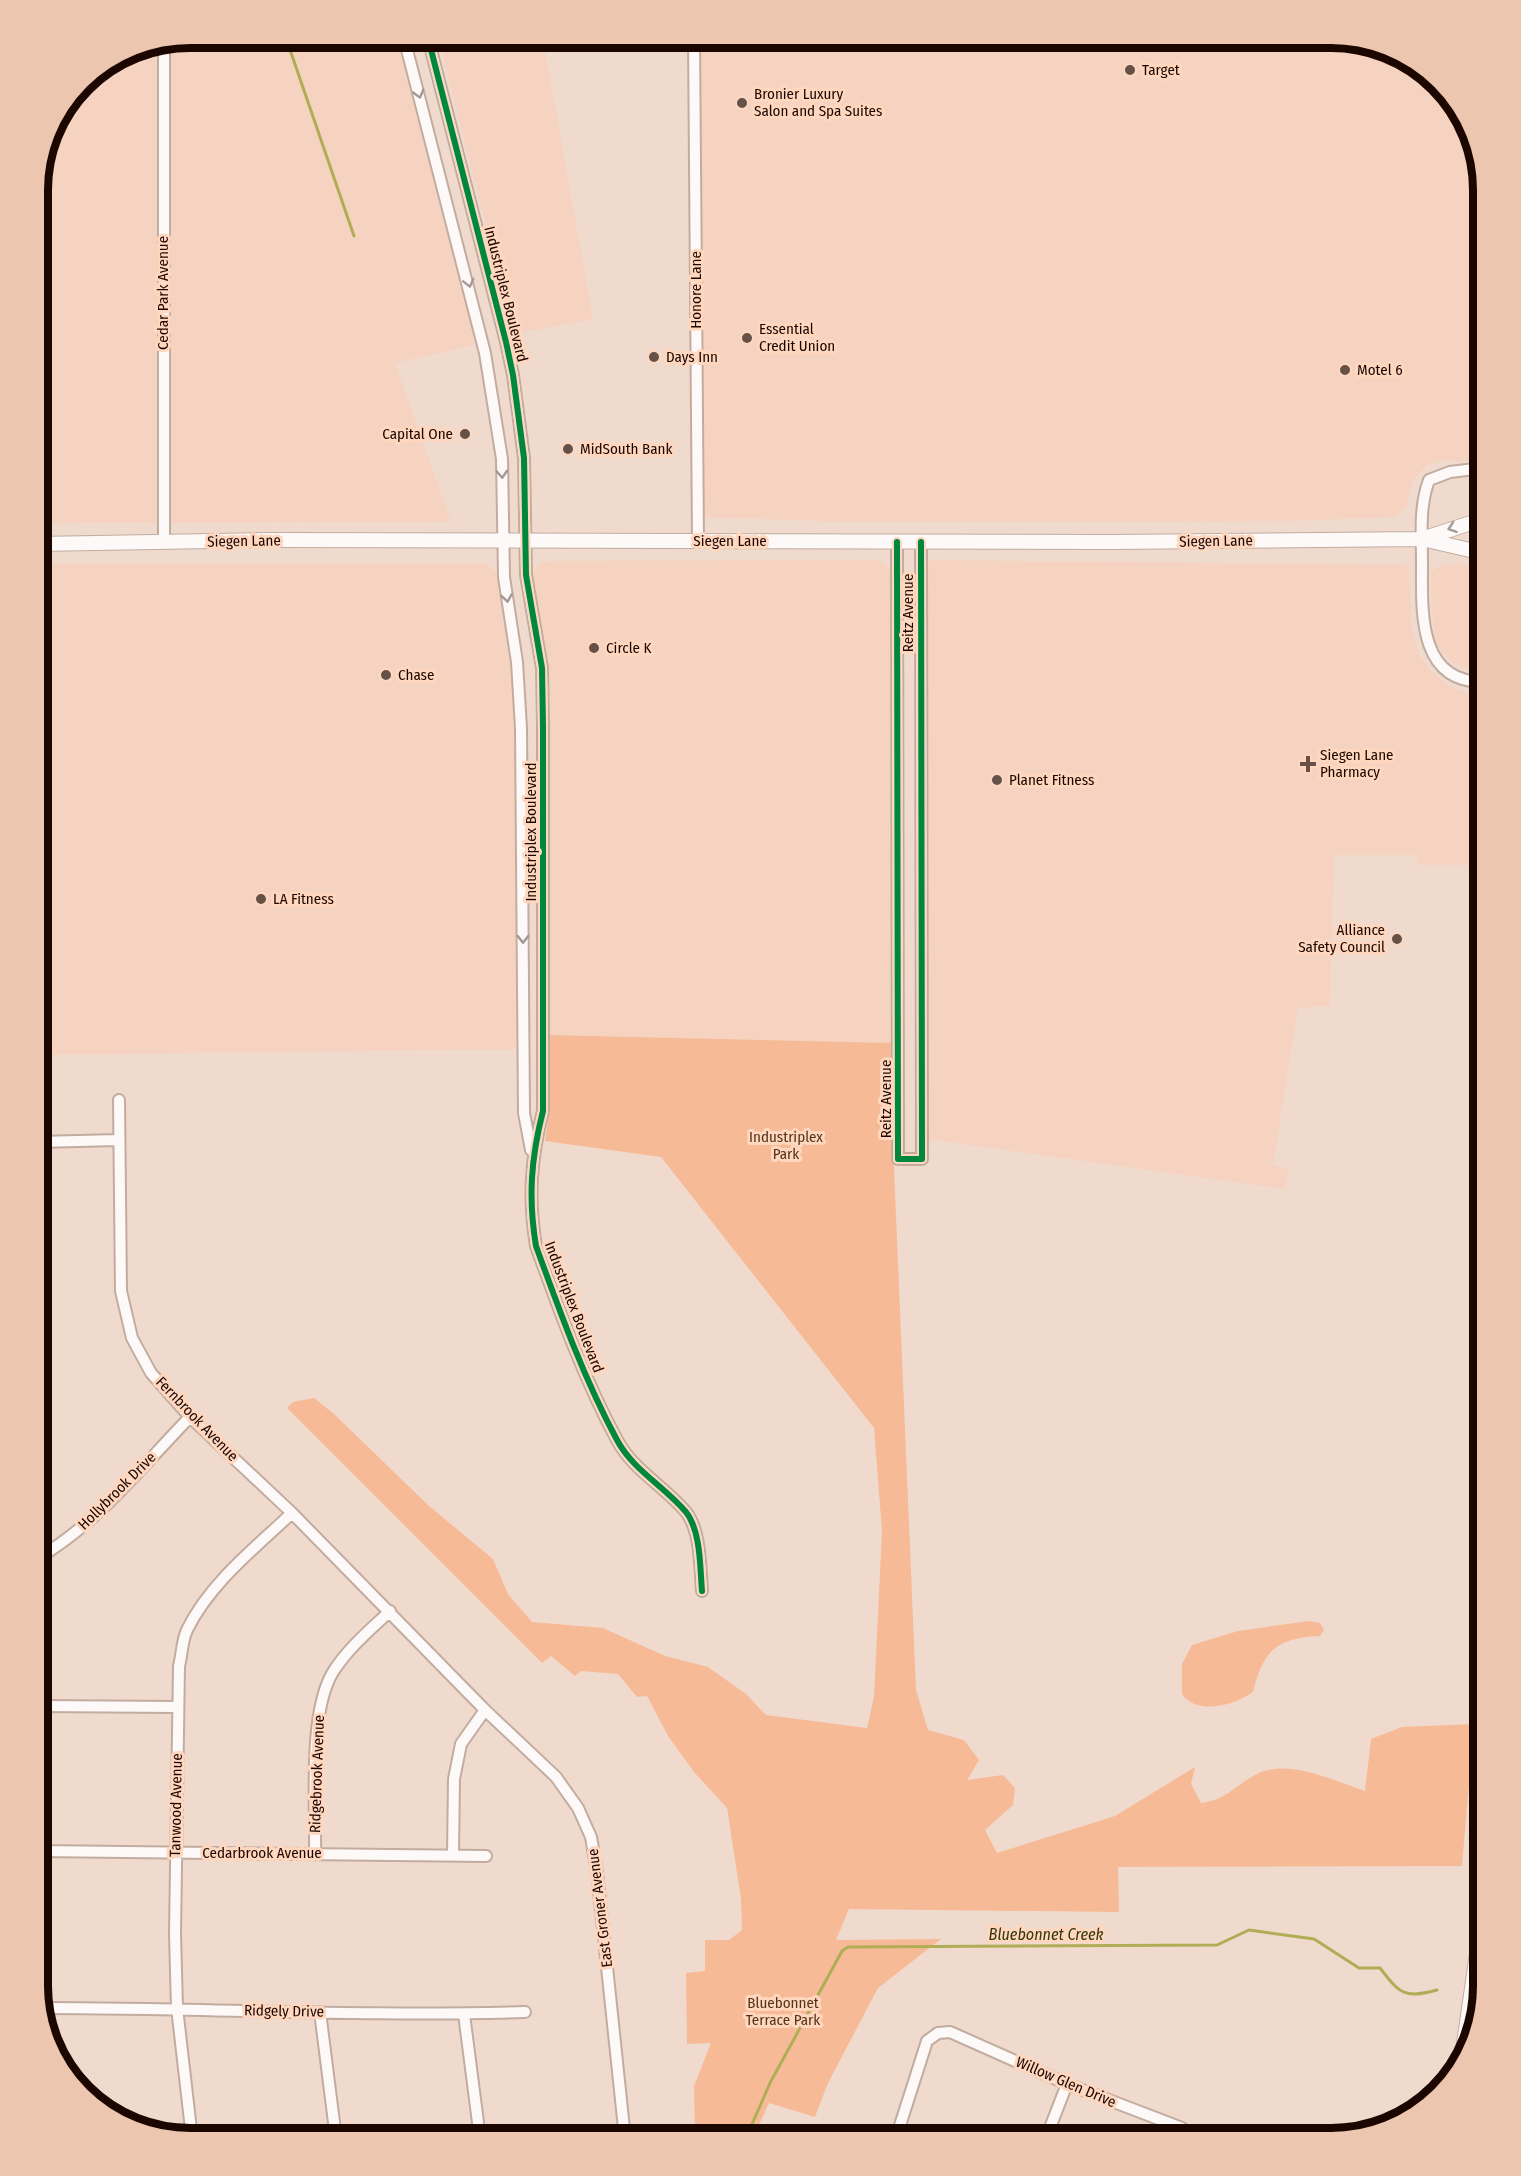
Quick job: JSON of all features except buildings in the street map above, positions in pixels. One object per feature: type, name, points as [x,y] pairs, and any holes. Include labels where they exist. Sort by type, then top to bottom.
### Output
[{"type":"main road","name":"Siegen Lane","points":[[1422,539],[1473,523]]},
{"type":"main road","name":"Siegen Lane","points":[[48,544],[505,540],[921,542],[1422,539],[1473,551]]},
{"type":"main road","points":[[1467,2026],[1473,1985]]},
{"type":"street","name":"Industriplex Boulevard","points":[[407,48],[470,288],[491,379],[502,459],[504,577],[517,662],[521,728],[524,1113],[532,1156],[534,1231],[551,1286],[598,1403],[618,1442],[628,1457],[653,1483],[687,1513],[693,1528],[702,1591]]},
{"type":"street","name":"Industriplex Boulevard","points":[[431,48],[513,375],[524,458],[526,575],[542,668],[543,727],[543,1111],[532,1156]]},
{"type":"street","name":"Honore Lane","points":[[694,48],[698,541]]},
{"type":"street","name":"Cedar Park Avenue","points":[[164,51],[164,543]]},
{"type":"street","points":[[1473,469],[1450,472],[1429,480],[1421,501],[1422,624],[1431,651],[1446,670],[1468,682],[1473,682]]},
{"type":"street","name":"Reitz Avenue","points":[[897,542],[898,1159],[922,1159],[921,542]]},
{"type":"street","name":"Fernbrook Avenue","points":[[119,1100],[121,1291],[132,1338],[151,1373],[190,1417],[292,1513],[390,1611]]},
{"type":"street","points":[[48,1142],[118,1140]]},
{"type":"street","name":"Hollybrook Drive","points":[[48,1552],[67,1540],[87,1522],[190,1417]]},
{"type":"street","name":"Tanwood Avenue","points":[[191,2128],[177,2008],[176,1853],[179,1666],[186,1632],[212,1593],[292,1513]]},
{"type":"street","name":"East Groner Avenue","points":[[390,1611],[485,1710],[556,1777],[578,1808],[591,1837],[597,1872],[624,2128]]},
{"type":"street","name":"Ridgebrook Avenue","points":[[315,1854],[320,1706],[332,1673],[351,1648],[390,1611]]},
{"type":"street","points":[[48,1706],[177,1707]]},
{"type":"street","points":[[453,1854],[454,1779],[461,1744],[485,1710]]},
{"type":"street","name":"Cedarbrook Avenue","points":[[48,1851],[486,1856]]},
{"type":"street","name":"Ridgely Drive","points":[[50,2008],[177,2008],[464,2014],[525,2012]]},
{"type":"street","points":[[320,2012],[335,2128]]},
{"type":"street","points":[[464,2014],[479,2128]]},
{"type":"street","name":"Willow Glen Drive","points":[[899,2128],[927,2041],[938,2033],[950,2032],[1067,2084],[1182,2128]]},
{"type":"street","points":[[1050,2128],[1067,2084]]},
{"type":"shaded area","points":[[181,48],[402,48],[483,343],[395,363],[451,522],[48,523],[49,172],[59,136],[72,111],[104,77],[136,59]]},
{"type":"shaded area","points":[[441,48],[545,48],[593,319],[514,334]]},
{"type":"shaded area","points":[[699,48],[1340,48],[1376,56],[1410,72],[1438,97],[1454,119],[1468,154],[1473,190],[1473,462],[1441,460],[1426,466],[1412,481],[1407,507],[1394,517],[1288,521],[847,522],[703,517]]},
{"type":"shaded area","points":[[875,560],[887,565],[891,574],[891,1043],[549,1035],[548,682],[533,591],[534,573],[538,565],[546,561]]},
{"type":"shaded area","points":[[925,560],[1409,565],[1411,626],[1419,654],[1430,670],[1449,686],[1473,693],[1473,865],[1418,865],[1416,855],[1334,855],[1330,1006],[1298,1008],[1273,1165],[1288,1168],[1285,1189],[927,1139]]},
{"type":"shaded area","points":[[48,564],[486,564],[504,577],[517,662],[524,1049],[48,1055]]},
{"type":"shaded area","points":[[1441,565],[1473,565],[1473,671],[1454,664],[1442,652],[1434,639],[1431,577],[1433,570]]},
{"type":"green space","points":[[549,1035],[891,1043],[892,1120],[916,1690],[928,1730],[964,1740],[979,1760],[967,1780],[1003,1775],[1015,1788],[1013,1805],[985,1830],[997,1853],[1115,1816],[1195,1767],[1191,1784],[1201,1803],[1218,1799],[1257,1774],[1283,1768],[1326,1777],[1365,1791],[1371,1739],[1402,1727],[1473,1724],[1462,1866],[1118,1867],[1119,1912],[849,1909],[836,1940],[941,1939],[878,1988],[828,2083],[815,2117],[769,2103],[758,2128],[695,2128],[694,2086],[711,2043],[687,2044],[686,1973],[705,1971],[705,1940],[729,1940],[742,1930],[741,1899],[727,1808],[694,1772],[668,1736],[647,1696],[637,1697],[618,1674],[581,1671],[575,1676],[551,1656],[542,1663],[287,1408],[293,1402],[314,1398],[334,1414],[428,1505],[493,1559],[508,1594],[532,1622],[603,1628],[665,1656],[708,1667],[746,1694],[766,1715],[867,1728],[874,1697],[882,1531],[874,1428],[661,1157],[545,1141],[550,1108]]},
{"type":"green space","points":[[1309,1621],[1320,1623],[1324,1630],[1320,1636],[1293,1640],[1274,1649],[1262,1666],[1253,1692],[1245,1697],[1227,1704],[1206,1706],[1189,1701],[1182,1694],[1182,1664],[1192,1645],[1238,1631]]},
{"type":"waterway","points":[[289,48],[354,236]]},
{"type":"waterway","name":"Bluebonnet Creek","points":[[750,2128],[770,2083],[842,1951],[848,1947],[1217,1945],[1249,1930],[1314,1939],[1359,1968],[1380,1968],[1398,1989],[1410,1994],[1437,1990]]},
{"type":"cycle path","points":[[431,48],[506,342],[513,375],[524,458],[526,575],[542,668],[543,727],[543,1111],[532,1178],[532,1211],[536,1246],[583,1369],[617,1440],[631,1460],[677,1503],[691,1520],[699,1550],[702,1591]]},
{"type":"cycle path","points":[[897,542],[898,1159],[922,1159],[921,542]]},
{"type":"place","name":"Target","points":[[1130,70]]},
{"type":"place","name":"Bronier Luxury Salon and Spa Suites","points":[[742,103]]},
{"type":"place","name":"Essential Credit Union","points":[[747,338]]},
{"type":"place","name":"Days Inn","points":[[654,357]]},
{"type":"place","name":"Motel 6","points":[[1345,370]]},
{"type":"place","name":"Capital One","points":[[465,434]]},
{"type":"place","name":"MidSouth Bank","points":[[568,449]]},
{"type":"place","name":"Circle K","points":[[594,648]]},
{"type":"place","name":"Chase","points":[[386,675]]},
{"type":"place","name":"Siegen Lane Pharmacy","points":[[1308,764]]},
{"type":"place","name":"Planet Fitness","points":[[997,780]]},
{"type":"place","name":"LA Fitness","points":[[261,899]]},
{"type":"place","name":"Alliance Safety Council","points":[[1397,939]]},
{"type":"park label","name":"Industriplex Park","points":[[786,1146]]},
{"type":"park label","name":"Bluebonnet Terrace Park","points":[[783,2012]]}]
